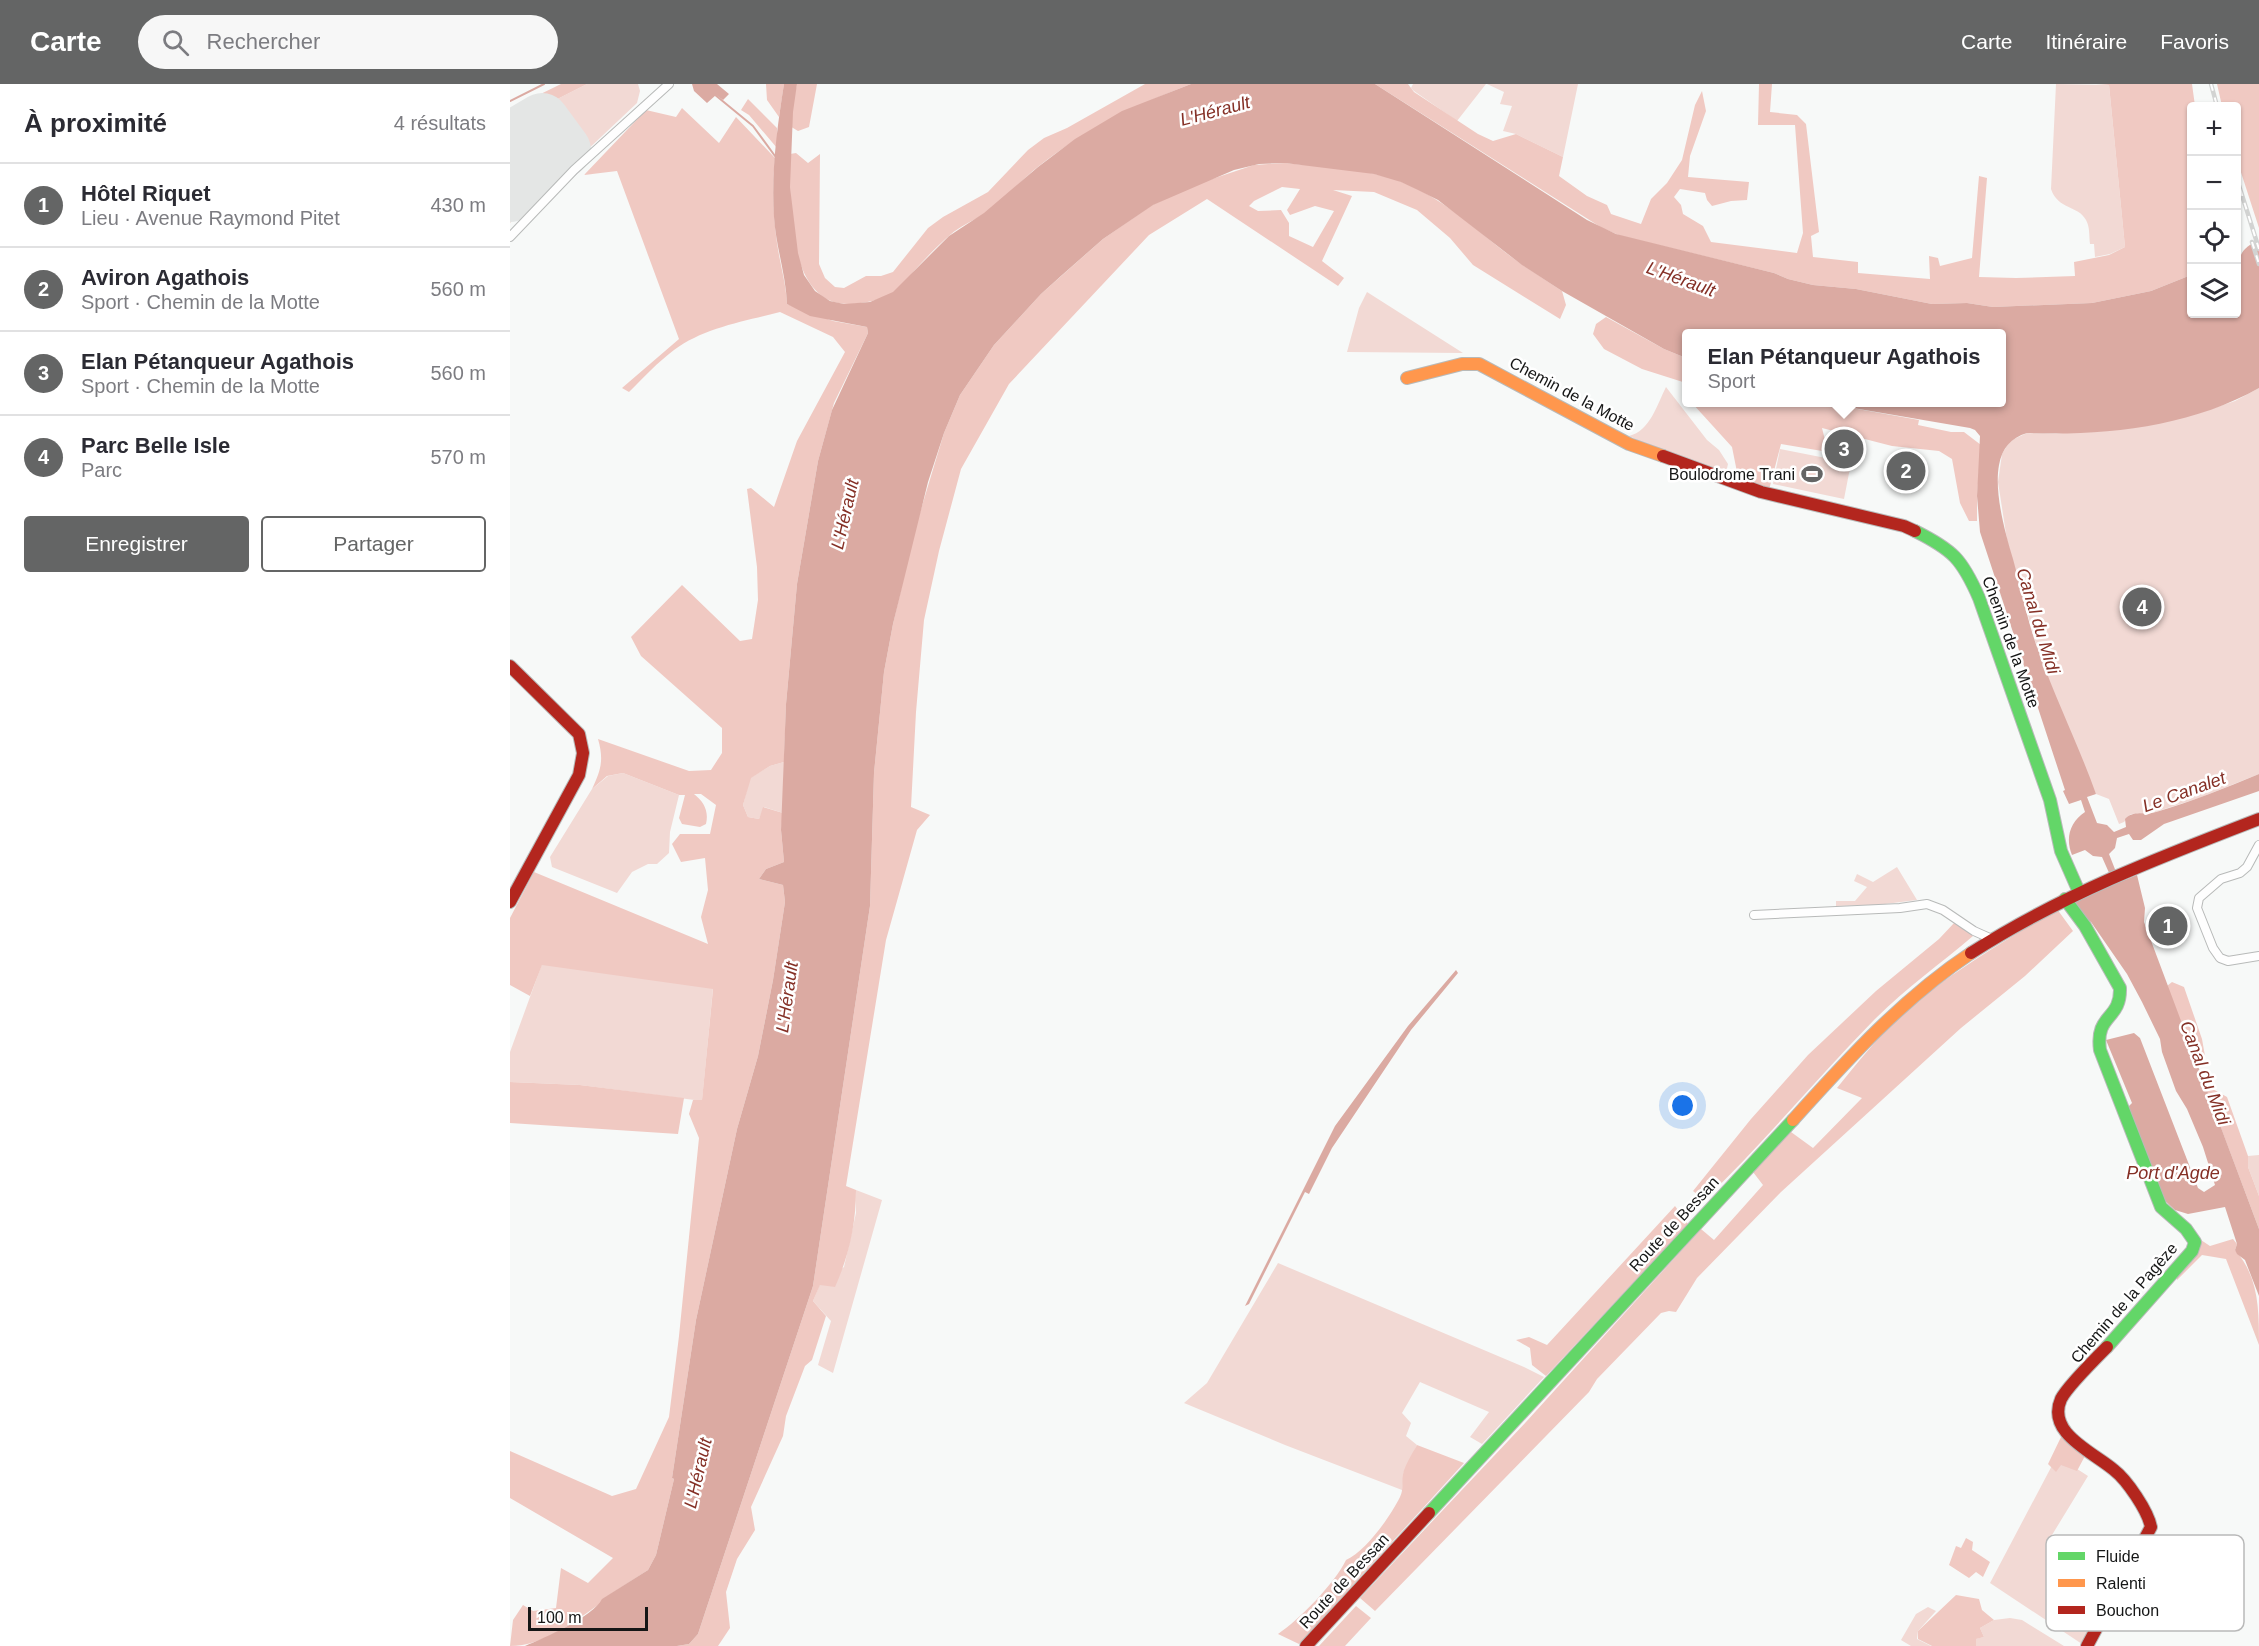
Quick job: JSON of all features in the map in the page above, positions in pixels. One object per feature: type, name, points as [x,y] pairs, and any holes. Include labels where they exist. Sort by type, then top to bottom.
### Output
[{"type":"street","points":[[510,237],[574,170],[669,84]]},
{"type":"street","name":"Chemin de la Motte","points":[[1407,378],[1462,364],[1479,364],[1629,444],[1761,492],[1904,526],[1946,548],[1961,562],[1976,590],[2050,800],[2061,851],[2079,892]]},
{"type":"street","points":[[510,666],[579,734],[583,753],[579,775],[510,902]]},
{"type":"street","name":"Route de Bessan","points":[[1306,1646],[1897,1010],[1938,976],[1972,952],[2065,899],[2114,877],[2258,822]]},
{"type":"street","points":[[2259,845],[2247,867],[2240,873],[2221,879],[2199,898],[2197,908],[2212,948],[2220,958],[2228,961],[2259,956]]},
{"type":"street","name":"Chemin de la Pagèze","points":[[2065,899],[2068,907],[2085,926],[2120,988],[2122,998],[2118,1007],[2098,1028],[2097,1037],[2100,1050],[2161,1207],[2170,1218],[2192,1235],[2195,1242],[2192,1251],[2062,1397],[2057,1413],[2062,1428],[2078,1444],[2116,1471],[2134,1494],[2151,1520],[2151,1527],[2146,1535]]},
{"type":"street","points":[[1754,915],[1900,908],[1928,904],[1943,910],[1989,941]]},
{"type":"street","name":"Chemin de la Pagèze","points":[[2087,1646],[2095,1631]]},
{"type":"shaded area","points":[[561,84],[587,84],[510,123],[510,109]]},
{"type":"shaded area","points":[[587,84],[638,84],[640,91],[637,103],[510,223],[510,123]]},
{"type":"shaded area","points":[[766,84],[784,84],[779,117],[767,100]]},
{"type":"shaded area","points":[[797,84],[817,84],[809,127],[798,131],[788,125]]},
{"type":"shaded area","points":[[1145,84],[1191,84],[1112,119],[1058,152],[991,209],[950,235],[892,294],[877,300],[852,304],[830,301],[814,289],[803,270],[796,247],[790,197],[790,154],[796,153],[808,163],[820,154],[819,264],[825,278],[835,287],[844,288],[866,276],[881,276],[893,272],[928,228],[988,192],[1028,150],[1044,138],[1067,128]]},
{"type":"shaded area","points":[[1375,84],[1408,84],[1414,92],[1478,134],[1493,141],[1516,134],[1563,157],[1559,176],[1587,196],[1607,205],[1611,214],[1641,224],[1651,199],[1667,183],[1682,160],[1695,105],[1702,91],[1706,111],[1690,156],[1688,177],[1749,182],[1747,200],[1712,206],[1705,193],[1680,189],[1674,197],[1681,205],[1683,214],[1703,226],[1711,242],[1797,253],[1803,233],[1795,125],[1758,125],[1759,84],[1772,84],[1770,112],[1797,115],[1806,124],[1819,232],[1811,236],[1813,257],[1858,262],[1858,273],[1930,279],[1929,256],[1938,258],[1940,266],[1972,258],[1979,176],[1987,178],[1979,277],[2075,276],[2074,262],[2109,255],[2125,247],[2109,85],[2096,84],[2192,84],[2194,102],[2187,102],[2187,277],[2151,291],[2092,303],[1993,307],[1967,303],[1932,304],[1856,289],[1813,285],[1774,273],[1621,236],[1602,228]]},
{"type":"shaded area","points":[[1413,84],[1486,84],[1457,121],[1414,91],[1411,88]]},
{"type":"shaded area","points":[[1487,84],[1578,84],[1563,157],[1516,134],[1503,131],[1512,106],[1500,104],[1504,92]]},
{"type":"shaded area","points":[[2056,84],[2109,85],[2125,247],[2110,254],[2095,257],[2094,244],[2090,244],[2086,220],[2078,212],[2058,201],[2051,189]]},
{"type":"shaded area","points":[[2217,84],[2259,84],[2259,228],[2241,172],[2241,102],[2221,102]]},
{"type":"shaded area","points":[[748,99],[777,128],[777,148],[749,115],[741,110]]},
{"type":"shaded area","points":[[682,108],[719,143],[736,117],[775,158],[773,190],[775,222],[787,304],[833,321],[867,327],[868,333],[834,403],[818,461],[797,584],[786,704],[784,762],[770,766],[751,778],[743,805],[748,817],[759,819],[763,807],[783,813],[781,830],[784,862],[766,869],[759,879],[783,885],[785,902],[758,1056],[737,1129],[696,1320],[672,1478],[674,1479],[656,1555],[648,1570],[558,1632],[534,1642],[510,1646],[513,1620],[523,1605],[533,1611],[556,1608],[561,1568],[588,1583],[613,1558],[510,1498],[510,1451],[612,1496],[636,1489],[669,1417],[699,1138],[689,1114],[693,1100],[702,1100],[713,989],[542,965],[530,996],[510,985],[510,918],[534,872],[708,944],[701,917],[708,890],[705,858],[681,862],[672,844],[680,834],[710,834],[716,805],[701,794],[694,794],[701,800],[706,811],[706,824],[700,827],[682,824],[679,818],[685,795],[679,795],[623,773],[607,776],[592,789],[601,765],[598,739],[689,771],[711,770],[722,753],[722,728],[641,656],[631,637],[682,585],[740,641],[752,639],[758,600],[757,567],[747,489],[751,488],[774,507],[797,441],[845,352],[833,337],[780,312],[725,326],[685,342],[629,392],[622,388],[679,339],[617,171],[584,175],[646,110],[676,117]]},
{"type":"shaded area","points":[[1285,163],[1345,169],[1388,177],[1416,188],[1454,212],[1508,255],[1562,291],[1566,305],[1560,319],[1473,265],[1450,238],[1417,210],[1374,192],[1333,190],[1352,196],[1322,261],[1344,278],[1338,286],[1207,199],[1149,235],[1009,384],[961,469],[939,551],[924,620],[911,807],[930,815],[917,830],[886,940],[846,1186],[856,1190],[855,1215],[848,1252],[835,1287],[820,1285],[813,1301],[826,1316],[812,1360],[805,1366],[786,1416],[783,1436],[751,1507],[755,1530],[737,1559],[726,1592],[730,1628],[718,1646],[677,1646],[689,1644],[698,1634],[813,1286],[870,906],[874,773],[884,672],[915,529],[944,433],[960,395],[994,345],[1041,294],[1103,239],[1152,205],[1200,183],[1254,165]],"holes":[[[1282,187],[1300,189],[1287,210],[1290,215],[1315,206],[1334,211],[1313,247],[1289,236],[1289,223],[1281,210],[1258,211],[1249,206],[1254,201]]]},
{"type":"shaded area","points":[[1367,292],[1463,353],[1347,352],[1359,308]]},
{"type":"shaded area","points":[[1606,317],[1682,356],[1682,382],[1642,369],[1604,349],[1593,334],[1596,324]]},
{"type":"shaded area","points":[[1666,387],[1707,440],[1719,450],[1728,464],[1725,477],[1659,451],[1629,436],[1648,423]]},
{"type":"shaded area","points":[[2259,388],[2259,774],[2199,798],[2152,813],[2131,814],[2119,824],[2109,799],[2096,794],[2090,783],[2039,655],[2007,540],[1998,482],[2002,454],[2010,441],[2027,433],[2056,434],[2199,413],[2235,401]]},
{"type":"shaded area","points":[[1696,407],[1846,407],[1919,420],[1918,425],[1951,432],[1964,432],[1981,445],[1977,521],[1969,521],[1960,503],[1952,459],[1939,451],[1892,446],[1822,428],[1828,452],[1781,444],[1769,490],[1739,482],[1732,447]]},
{"type":"shaded area","name":"Boulodrome Trani","points":[[1780,449],[1851,463],[1844,499],[1773,484]]},
{"type":"shaded area","points":[[784,762],[783,813],[764,807],[759,819],[748,817],[743,805],[750,778],[770,766]]},
{"type":"shaded area","points":[[623,773],[679,795],[670,832],[669,853],[657,864],[648,864],[632,872],[617,893],[552,867],[550,857],[592,789],[608,776]]},
{"type":"shaded area","points":[[1897,867],[1917,900],[1877,905],[1836,906],[1836,901],[1855,901],[1867,887],[1854,881],[1857,874],[1873,882]]},
{"type":"shaded area","points":[[2057,909],[2073,931],[2025,976],[1961,1028],[1781,1192],[1697,1278],[1676,1312],[1661,1313],[1597,1379],[1589,1392],[1375,1611],[1360,1598],[1526,1422],[1701,1229],[1714,1240],[1763,1185],[1753,1172],[1791,1132],[1813,1148],[1862,1098],[1837,1088],[1878,1038],[1901,1015],[1958,971]]},
{"type":"shaded area","points":[[1955,922],[1973,936],[1910,987],[1874,1020],[1704,1200],[1693,1191],[1751,1119],[1808,1055],[1876,991],[1939,939]]},
{"type":"shaded area","points":[[542,964],[713,988],[702,1101],[580,1085],[510,1082],[510,1052]]},
{"type":"shaded area","points":[[2172,982],[2184,987],[2202,1039],[2205,1056],[2199,1061],[2195,1060],[2167,986]]},
{"type":"shaded area","points":[[510,1082],[580,1085],[684,1098],[678,1134],[510,1123]]},
{"type":"shaded area","points":[[2206,1088],[2211,1088],[2227,1097],[2248,1156],[2248,1167],[2259,1196],[2259,1229]]},
{"type":"shaded area","points":[[2259,1155],[2259,1196],[2248,1167],[2248,1156]]},
{"type":"shaded area","points":[[856,1190],[882,1200],[833,1373],[818,1365],[831,1321],[813,1301],[820,1284],[844,1267],[856,1213]]},
{"type":"shaded area","points":[[1675,1206],[1688,1224],[1546,1376],[1532,1365],[1530,1348],[1516,1340],[1529,1337],[1547,1345]]},
{"type":"shaded area","points":[[2233,1239],[2237,1244],[2235,1250],[2249,1271],[2256,1295],[2259,1345],[2226,1259],[2202,1255],[2177,1280],[2176,1270],[2195,1242],[2201,1240],[2210,1246]]},
{"type":"shaded area","points":[[1278,1263],[1544,1377],[1482,1444],[1470,1437],[1489,1412],[1420,1382],[1402,1413],[1411,1423],[1406,1436],[1417,1445],[1403,1474],[1402,1490],[1184,1403],[1207,1383]]},
{"type":"shaded area","points":[[2061,1437],[2086,1454],[2077,1471],[2061,1465],[2056,1472],[2048,1464]]},
{"type":"shaded area","points":[[1417,1445],[1464,1463],[1299,1644],[1278,1634],[1316,1600],[1346,1560],[1354,1556],[1384,1523],[1400,1497],[1402,1477]]},
{"type":"shaded area","points":[[2057,1456],[2088,1476],[2052,1535],[2046,1535],[2046,1620],[1990,1583]]},
{"type":"shaded area","points":[[1966,1538],[1973,1542],[1972,1550],[1990,1562],[1983,1577],[1976,1572],[1969,1578],[1949,1565],[1956,1546],[1961,1548]]},
{"type":"shaded area","points":[[1956,1595],[1979,1599],[1982,1610],[1994,1620],[1980,1628],[1984,1637],[1976,1639],[1976,1646],[1932,1646],[1918,1639],[1918,1631]]},
{"type":"shaded area","points":[[1356,1606],[1371,1618],[1345,1646],[1319,1646]]},
{"type":"shaded area","points":[[1928,1607],[1936,1611],[1918,1631],[1917,1639],[1931,1646],[1911,1646],[1901,1640],[1916,1614]]},
{"type":"shaded area","points":[[2010,1618],[2022,1620],[2064,1646],[1976,1646],[1975,1639],[1984,1637],[1980,1628],[1994,1620]]},
{"type":"shaded area","points":[[2062,1631],[2089,1631],[2082,1644]]},
{"type":"water","points":[[692,84],[717,84],[729,94],[723,100],[716,95],[707,103],[694,91]]},
{"type":"water","points":[[784,84],[797,84],[793,112],[790,187],[798,253],[804,275],[815,291],[830,301],[844,304],[870,302],[893,292],[949,236],[984,213],[1075,139],[1122,111],[1191,84],[1375,84],[1587,220],[1616,234],[1774,273],[1813,285],[1856,289],[1932,304],[1967,303],[1993,307],[2092,303],[2151,291],[2187,277],[2187,318],[2241,318],[2241,256],[2249,245],[2259,242],[2259,388],[2205,412],[2146,426],[2086,433],[2027,433],[2016,438],[2005,449],[2000,459],[1998,488],[2004,525],[2036,644],[2096,794],[2087,797],[2097,823],[2107,825],[2114,832],[2126,827],[2125,819],[2128,816],[2169,808],[2259,774],[2259,791],[2164,824],[2141,840],[2133,840],[2129,834],[2117,838],[2115,848],[2109,854],[2120,882],[2137,875],[2145,908],[2144,922],[2259,1229],[2259,1296],[2245,1260],[2235,1250],[2237,1244],[2225,1207],[2188,1214],[2175,1210],[2162,1198],[2128,1107],[2132,1103],[2106,1040],[2134,1033],[2140,1038],[2198,1188],[2204,1192],[2215,1185],[2203,1147],[2187,1109],[2176,1091],[2162,1052],[2160,1039],[2142,1002],[2127,974],[2091,922],[2076,911],[2074,902],[2114,884],[2102,857],[2093,856],[2085,850],[2072,855],[2070,849],[2069,837],[2072,826],[2085,812],[2081,800],[2069,804],[2063,791],[2065,790],[1980,532],[1977,496],[1980,436],[1970,428],[1847,407],[2006,407],[2006,329],[1682,329],[1682,356],[1664,349],[1562,291],[1522,265],[1438,200],[1401,182],[1374,174],[1285,163],[1259,164],[1234,170],[1153,205],[1103,239],[1041,294],[994,345],[960,395],[944,433],[928,482],[893,624],[884,672],[874,773],[870,906],[813,1286],[698,1634],[689,1644],[677,1646],[525,1646],[579,1620],[602,1599],[648,1570],[656,1555],[674,1479],[672,1478],[696,1320],[737,1129],[758,1056],[773,980],[785,902],[783,885],[759,879],[766,869],[784,862],[781,830],[786,704],[797,584],[818,461],[832,410],[868,333],[867,327],[810,316],[787,304],[775,228],[773,184]]},
{"type":"water","points":[[1456,970],[1458,973],[1411,1030],[1332,1148],[1309,1194],[1305,1192],[1249,1304],[1245,1306],[1335,1126],[1408,1026]]},
{"type":"waterway","points":[[510,101],[544,84]]},
{"type":"waterway","points":[[714,94],[753,126],[775,156]]},
{"type":"runway","points":[[510,139],[542,120],[564,150],[510,195]]},
{"type":"railway","points":[[2211,84],[2216,102]]},
{"type":"railway","points":[[2241,192],[2259,249]]},
{"type":"railway","points":[[2252,242],[2259,264]]},
{"type":"traffic: fast","points":[[1915,531],[1939,544],[1955,557],[1979,598],[2050,800],[2061,851],[2079,892]]},
{"type":"traffic: fast","points":[[2065,899],[2085,926],[2120,988],[2117,1006],[2101,1029],[2100,1050],[2161,1207],[2186,1229],[2195,1242],[2192,1251],[2107,1347]]},
{"type":"traffic: fast","points":[[1429,1513],[1793,1120]]},
{"type":"traffic: slow","points":[[1407,378],[1462,364],[1479,364],[1629,444],[1663,456]]},
{"type":"traffic: slow","points":[[1793,1120],[1855,1052],[1899,1010],[1971,953]]},
{"type":"traffic: jam","points":[[1663,456],[1761,492],[1904,526],[1915,531]]},
{"type":"traffic: jam","points":[[510,666],[579,734],[583,753],[579,775],[510,902]]},
{"type":"traffic: jam","points":[[1971,953],[2005,932],[2076,895],[2148,863],[2259,819]]},
{"type":"traffic: jam","points":[[2107,1347],[2064,1394],[2058,1411],[2060,1422],[2074,1440],[2125,1481],[2149,1520],[2151,1527],[2147,1535]]},
{"type":"traffic: jam","points":[[1306,1646],[1429,1513]]},
{"type":"traffic: jam","points":[[2087,1646],[2095,1631]]},
{"type":"place","name":"Elan Pétanqueur Agathois","points":[[1844,449]]},
{"type":"place","name":"Aviron Agathois","points":[[1906,471]]},
{"type":"place","name":"Boulodrome Trani","points":[[1812,474]]},
{"type":"place","name":"Parc Belle Isle","points":[[2142,607]]},
{"type":"place","name":"Hôtel Riquet","points":[[2168,926]]},
{"type":"water label","name":"L'Hérault","points":[[1215,111]]},
{"type":"water label","name":"L'Hérault","points":[[1681,279]]},
{"type":"water label","name":"L'Hérault","points":[[845,514]]},
{"type":"water label","name":"Canal du Midi","points":[[2038,621]]},
{"type":"water label","name":"Le Canalet","points":[[2184,792]]},
{"type":"water label","name":"L'Hérault","points":[[787,997]]},
{"type":"water label","name":"Canal du Midi","points":[[2205,1073]]},
{"type":"water label","name":"Port d'Agde","points":[[2173,1173]]},
{"type":"water label","name":"L'Hérault","points":[[698,1473]]}]
